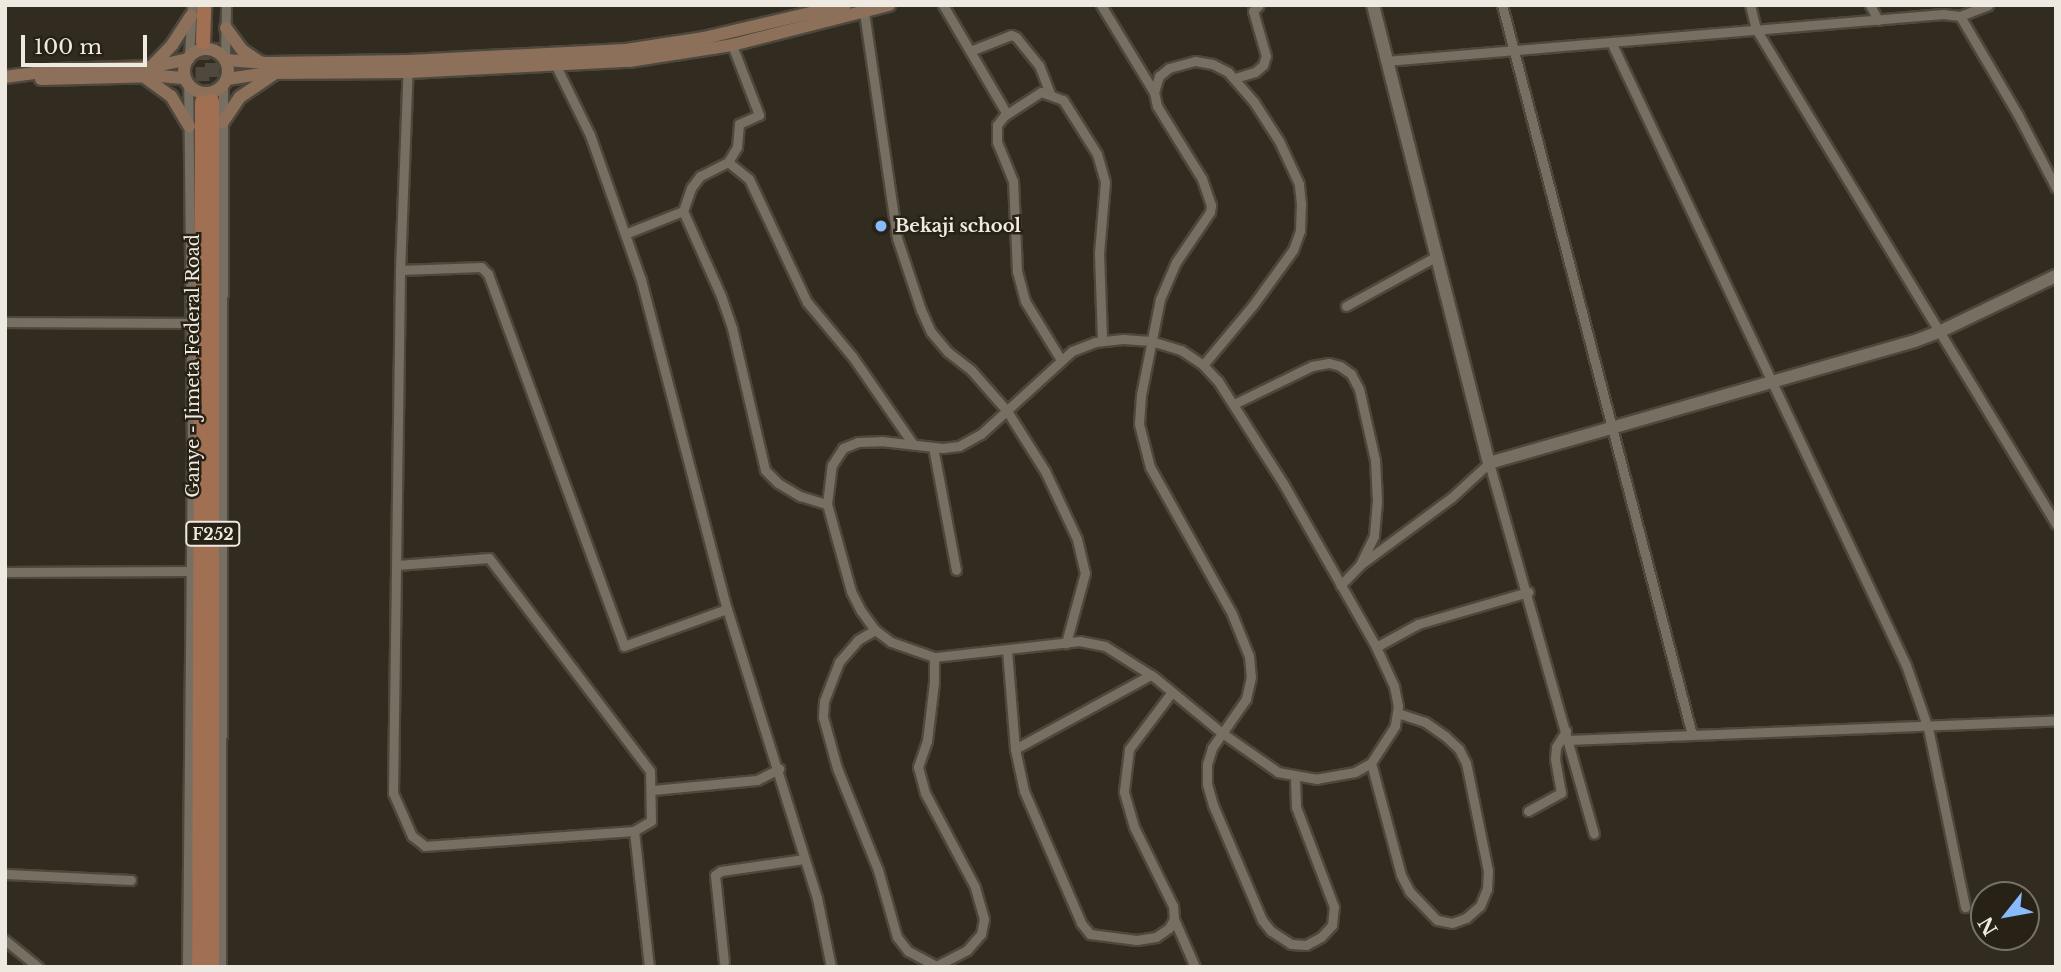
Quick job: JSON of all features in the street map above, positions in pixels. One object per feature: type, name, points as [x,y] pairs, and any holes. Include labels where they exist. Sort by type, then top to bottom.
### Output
[{"type":"main road","points":[[204,5],[207,42],[213,5]]},
{"type":"main road","points":[[147,71],[186,81],[202,93],[214,92],[225,83],[275,74],[626,50],[717,36],[845,5]]},
{"type":"main road","points":[[5,77],[59,79],[147,71],[188,58],[205,49],[216,51],[225,59],[261,63],[408,67],[556,66],[629,61],[732,45],[863,9],[889,5]]},
{"type":"main road","points":[[147,71],[173,46],[191,11]]},
{"type":"main road","points":[[226,28],[242,50],[261,63]]},
{"type":"main road","points":[[186,81],[184,67],[188,58]]},
{"type":"main road","points":[[225,59],[225,83]]},
{"type":"main road","points":[[147,71],[171,96],[189,126]]},
{"type":"main road","points":[[223,122],[240,97],[275,74]]},
{"type":"main road","name":"Ganye - Jimeta Federal Road","points":[[198,967],[207,102],[212,967]]},
{"type":"street","points":[[225,59],[226,5]]},
{"type":"street","points":[[943,5],[1007,114]]},
{"type":"street","points":[[1101,5],[1154,92],[1157,106],[1202,179],[1211,205],[1207,220],[1167,278],[1151,341],[1141,395],[1139,424],[1143,449],[1150,467],[1232,614],[1249,656],[1250,688],[1212,748],[1208,764],[1207,784],[1213,805],[1262,920],[1291,944],[1306,945],[1321,937],[1332,925],[1334,907],[1296,807],[1295,776]]},
{"type":"street","points":[[1235,78],[1255,72],[1263,65],[1266,56],[1253,11],[1259,5]]},
{"type":"street","points":[[1373,5],[1489,463],[1528,592],[1594,833]]},
{"type":"street","points":[[1502,5],[1692,735]]},
{"type":"street","points":[[1750,5],[1756,29],[2056,524]]},
{"type":"street","points":[[1870,5],[1878,20]]},
{"type":"street","points":[[1386,61],[1943,14],[1960,16],[1988,5]]},
{"type":"street","points":[[863,9],[897,238],[910,283],[931,332],[1007,411],[1045,471],[1084,560],[1085,573],[1066,643]]},
{"type":"street","points":[[188,58],[191,11]]},
{"type":"street","points":[[1960,16],[2018,115],[2056,188]]},
{"type":"street","points":[[970,51],[1011,35],[1016,37],[1039,65],[1050,93]]},
{"type":"street","points":[[1612,44],[1906,665],[1928,728],[1965,907]]},
{"type":"street","points":[[732,45],[760,111],[756,118],[737,128],[737,147],[728,162],[700,176],[691,188],[683,211],[721,296],[732,328],[754,434],[765,470],[778,483],[800,496],[827,504]]},
{"type":"street","points":[[1154,92],[1159,76],[1179,63],[1212,64],[1235,78],[1279,141],[1299,184],[1300,231],[1293,250],[1203,365]]},
{"type":"street","points":[[556,66],[590,135],[641,281],[727,609],[817,898],[831,967]]},
{"type":"street","points":[[397,565],[489,558],[650,771],[653,790],[651,821],[634,831],[425,846],[412,836],[393,793],[400,270],[408,67]]},
{"type":"street","points":[[186,81],[189,126],[190,323],[187,967]]},
{"type":"street","points":[[220,967],[225,83]]},
{"type":"street","points":[[1061,360],[1025,301],[1017,271],[1013,181],[997,142],[997,125],[1007,114],[1041,92],[1050,93],[1063,100],[1097,154],[1105,182],[1099,253],[1102,341]]},
{"type":"street","points":[[728,162],[749,179],[807,302],[859,366],[913,444]]},
{"type":"street","points":[[625,234],[683,211]]},
{"type":"street","points":[[1346,306],[1437,256]]},
{"type":"street","points":[[400,270],[481,267],[488,274],[624,646],[727,609]]},
{"type":"street","points":[[1341,585],[1360,565],[1451,498],[1489,463],[1774,382],[1941,331],[2056,276]]},
{"type":"street","points":[[5,322],[190,323]]},
{"type":"street","points":[[1102,341],[1151,341],[1181,350],[1203,365],[1234,404],[1341,585],[1376,647],[1394,686],[1397,713],[1395,726],[1371,763],[1339,777],[1317,779],[1278,772],[1222,733],[1150,675],[1105,646],[1080,641],[934,657],[891,642],[875,630],[851,591],[827,504],[832,465],[843,448],[858,442],[881,441],[933,447],[959,446],[981,434],[1061,360],[1072,351],[1102,341]]},
{"type":"street","points":[[1234,404],[1312,366],[1328,363],[1340,366],[1351,374],[1359,389],[1374,460],[1377,501],[1374,536],[1360,565]]},
{"type":"street","points":[[933,447],[956,570]]},
{"type":"street","points":[[5,572],[190,571]]},
{"type":"street","points":[[1376,647],[1418,624],[1528,592]]},
{"type":"street","points":[[875,630],[858,640],[839,662],[824,701],[823,718],[837,768],[878,870],[897,937],[908,951],[929,966],[940,966],[967,950],[981,934],[984,919],[975,887],[925,793],[918,767],[927,741],[934,657]]},
{"type":"street","points":[[1007,650],[1015,749],[1024,791],[1081,923],[1090,934],[1137,940],[1156,937],[1170,928],[1174,919]]},
{"type":"street","points":[[1015,749],[1150,675]]},
{"type":"street","points":[[1172,692],[1129,750],[1124,791],[1134,827],[1173,906],[1174,919],[1195,967]]},
{"type":"street","points":[[1371,763],[1401,875],[1409,891],[1437,920],[1451,923],[1466,918],[1480,906],[1487,889],[1488,871],[1466,763],[1459,749],[1425,722],[1397,713]]},
{"type":"street","points":[[1528,811],[1561,793],[1555,759],[1556,747],[1567,735],[1692,735],[1928,728],[2056,720]]},
{"type":"street","points":[[653,790],[757,780],[779,769]]},
{"type":"street","points":[[634,831],[649,967]]},
{"type":"street","points":[[724,962],[715,874],[804,859]]},
{"type":"street","points":[[5,874],[131,880]]},
{"type":"street","points":[[5,940],[38,967]]},
{"type":"tunnel","points":[[212,42],[212,101]]},
{"type":"tunnel","points":[[202,102],[203,51]]},
{"type":"place","name":"Bekaji school","points":[[881,226]]}]
